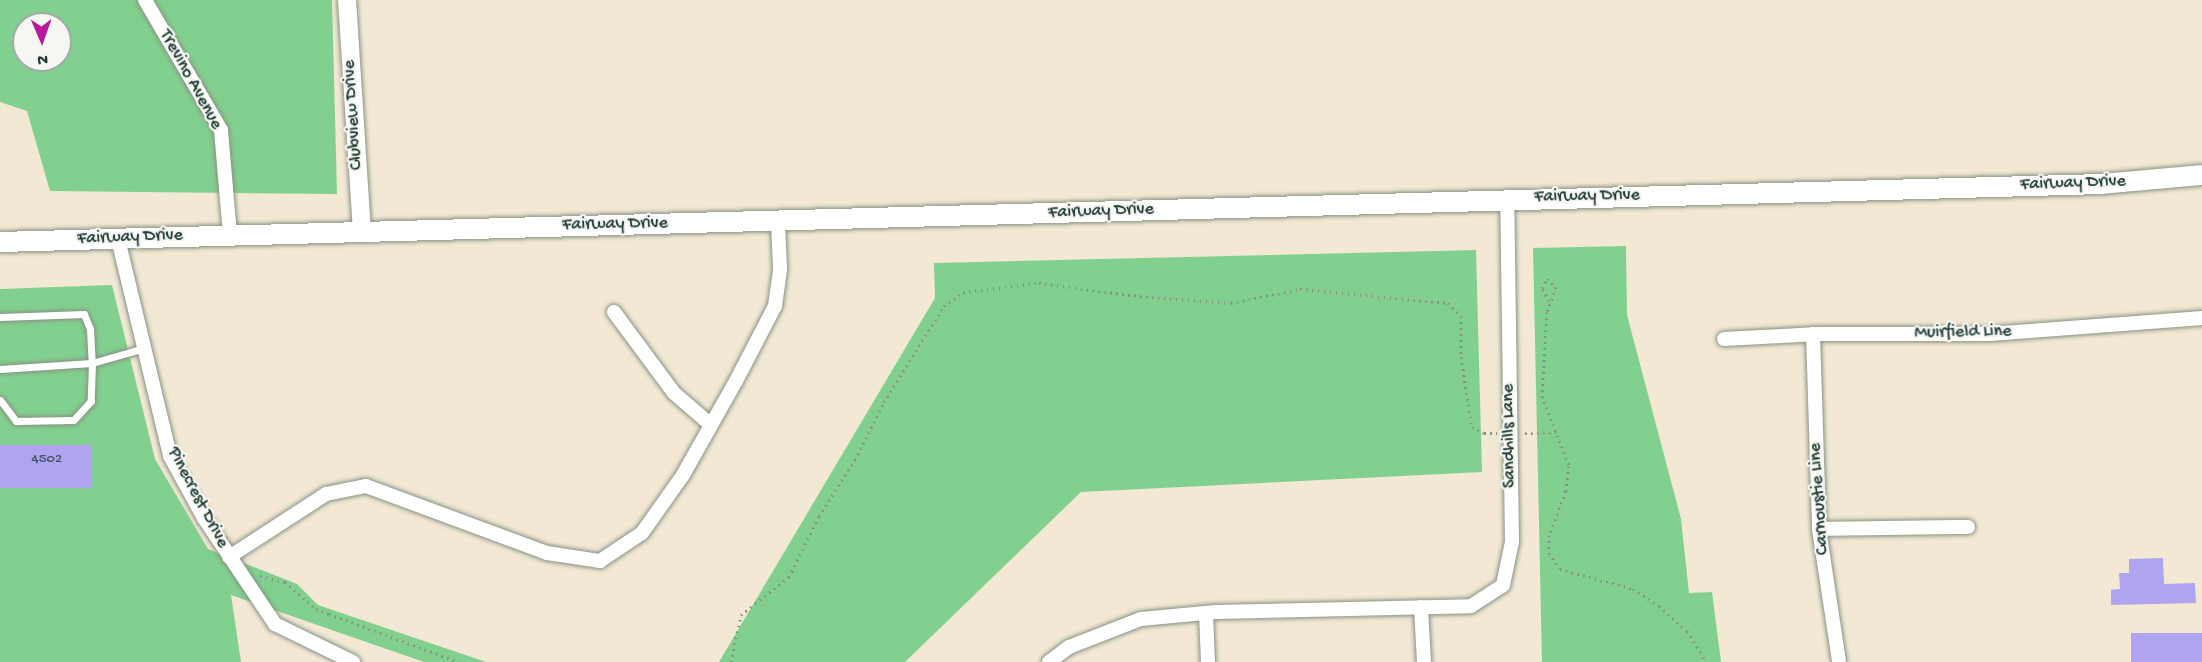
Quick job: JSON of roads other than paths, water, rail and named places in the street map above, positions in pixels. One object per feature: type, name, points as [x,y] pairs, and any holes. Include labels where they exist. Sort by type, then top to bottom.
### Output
[{"type":"main road","name":"Fairway Drive","points":[[0,243],[362,231],[2101,184],[2202,175]]},
{"type":"street","name":"Trevino Avenue","points":[[145,0],[221,130],[230,235]]},
{"type":"street","name":"Clubview Drive","points":[[347,0],[362,231]]},
{"type":"street","name":"Sandhills Lane","points":[[1049,662],[1069,647],[1141,619],[1206,613],[1471,606],[1503,585],[1512,542],[1507,199]]},
{"type":"street","points":[[230,557],[326,494],[366,486],[547,554],[600,561],[642,533],[683,475],[775,306],[780,268],[778,221]]},
{"type":"street","name":"Pinecrest Drive","points":[[118,239],[170,456],[244,580],[275,624],[353,662]]},
{"type":"street","points":[[614,312],[674,393],[711,425]]},
{"type":"street","name":"Muirfield Line","points":[[1724,339],[1813,334],[1990,334],[2202,318]]},
{"type":"street","name":"Carnoustie Line","points":[[1813,334],[1819,529],[1839,662]]},
{"type":"street","points":[[1819,529],[1968,527]]},
{"type":"street","points":[[1422,607],[1424,662]]},
{"type":"street","points":[[1206,613],[1208,662]]},
{"type":"lane","points":[[0,316],[84,314],[90,329],[92,363],[91,401],[73,420],[16,421],[0,400]]},
{"type":"lane","points":[[0,369],[92,363],[144,348]]}]
